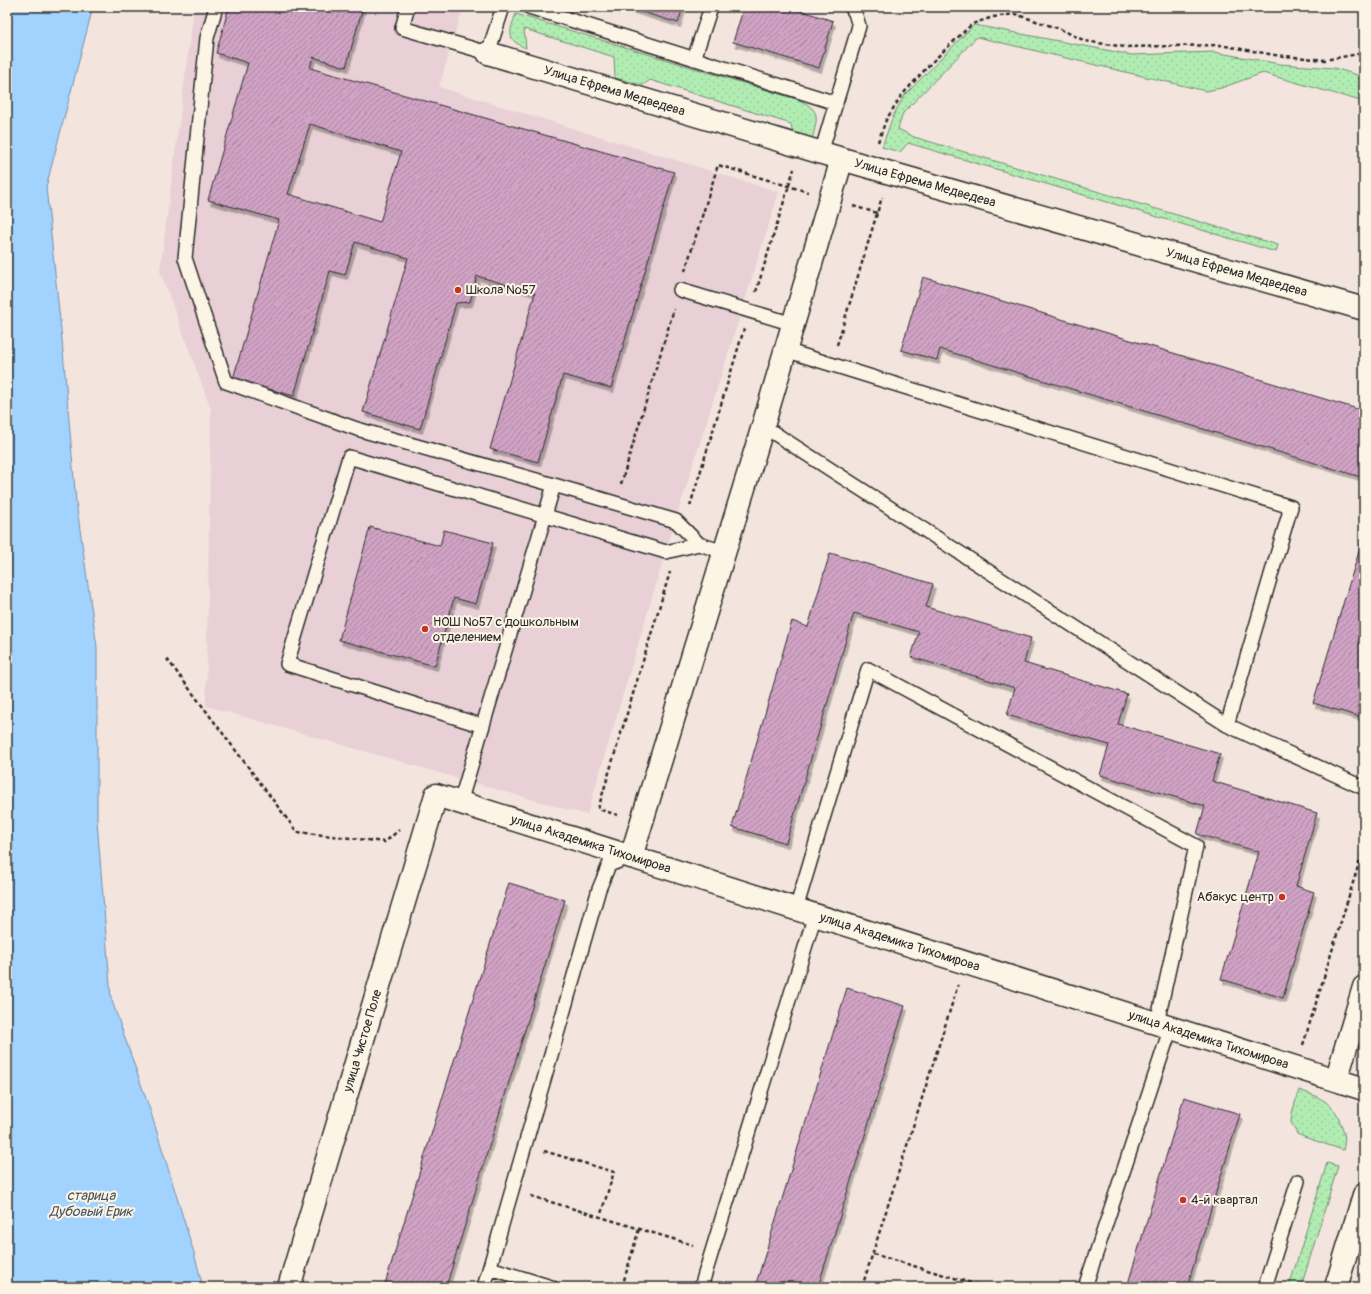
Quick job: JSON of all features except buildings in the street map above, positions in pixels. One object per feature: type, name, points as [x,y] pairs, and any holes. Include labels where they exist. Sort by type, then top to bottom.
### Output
[{"type":"street","name":"Улица Ефрема Медведева","points":[[488,53],[889,173],[1364,309]]},
{"type":"street","points":[[631,857],[763,426],[842,159]]},
{"type":"street","name":"улица Академика Тихомирова","points":[[436,795],[1364,1089]]},
{"type":"street","name":"улица Чистое Поле","points":[[289,1287],[436,795]]},
{"type":"street","points":[[1340,1067],[1364,987]]},
{"type":"street","points":[[1336,1287],[1364,1195]]},
{"type":"lane","points":[[216,7],[207,38],[185,258],[226,382],[357,429],[554,485],[676,522],[699,544],[724,552]]},
{"type":"lane","points":[[408,7],[402,28],[488,53],[503,7]]},
{"type":"lane","points":[[529,7],[836,103]]},
{"type":"lane","points":[[694,59],[711,7]]},
{"type":"lane","points":[[821,153],[859,26],[855,13],[851,7]]},
{"type":"lane","points":[[680,290],[793,324]]},
{"type":"lane","points":[[785,350],[1291,507],[1227,725]]},
{"type":"lane","points":[[763,426],[1227,725],[1364,788]]},
{"type":"lane","points":[[483,726],[287,664],[348,457],[666,552],[699,544]]},
{"type":"lane","points":[[460,803],[554,485]]},
{"type":"lane","points":[[701,1287],[806,912],[868,669],[1196,846],[1164,1025],[1085,1287]]},
{"type":"lane","points":[[484,1287],[599,889],[609,865],[631,857]]},
{"type":"lane","points":[[1265,1287],[1298,1181]]},
{"type":"lane","points":[[490,1268],[551,1287]]},
{"type":"path","points":[[878,142],[886,120],[901,96],[930,63],[972,24],[993,17],[1014,14],[1060,29],[1085,41],[1125,47],[1220,46],[1275,55],[1325,60],[1364,53]]},
{"type":"path","points":[[684,529],[800,146]]},
{"type":"path","points":[[615,503],[718,165],[877,213]]},
{"type":"path","points":[[831,365],[889,173]]},
{"type":"path","points":[[642,823],[598,809],[677,550]]},
{"type":"path","points":[[167,659],[297,832],[385,842],[402,827]]},
{"type":"path","points":[[1303,1045],[1364,847]]},
{"type":"path","points":[[862,1287],[965,963]]},
{"type":"path","points":[[525,1145],[614,1172],[600,1216]]},
{"type":"path","points":[[512,1190],[712,1251]]},
{"type":"path","points":[[622,1287],[639,1228]]},
{"type":"path","points":[[873,1254],[985,1287]]},
{"type":"shaded area","name":"Школа №57","points":[[194,7],[463,7],[439,87],[779,192],[668,544],[587,815],[206,706],[211,409],[160,271]]},
{"type":"green space","points":[[516,14],[799,100],[815,112],[816,121],[812,140],[793,134],[791,124],[650,80],[643,85],[615,78],[614,57],[524,29],[526,48],[515,42],[511,35]]},
{"type":"green space","points":[[974,25],[1132,55],[1214,52],[1280,64],[1334,68],[1364,77],[1364,102],[1263,73],[1221,88],[1206,91],[977,37],[903,113],[898,129],[914,137],[1278,245],[1276,252],[908,143],[900,152],[882,147],[893,116],[904,96]]},
{"type":"green space","points":[[1299,1090],[1319,1098],[1329,1104],[1333,1109],[1344,1133],[1345,1139],[1343,1150],[1297,1134],[1291,1122],[1292,1113]]},
{"type":"green space","points":[[1327,1163],[1338,1166],[1301,1287],[1289,1287]]},
{"type":"water","name":"старица Дубовый Ерик","points":[[7,7],[93,7],[46,187],[62,340],[76,502],[97,647],[97,821],[111,998],[151,1113],[203,1287],[7,1287]]},
{"type":"place","name":"Школа №57","points":[[458,290]]},
{"type":"place","name":"НОШ №57 с дошкольным отделением","points":[[425,629]]},
{"type":"place","name":"Абакус центр","points":[[1282,897]]},
{"type":"place","name":"4-й квартал","points":[[1183,1200]]}]
